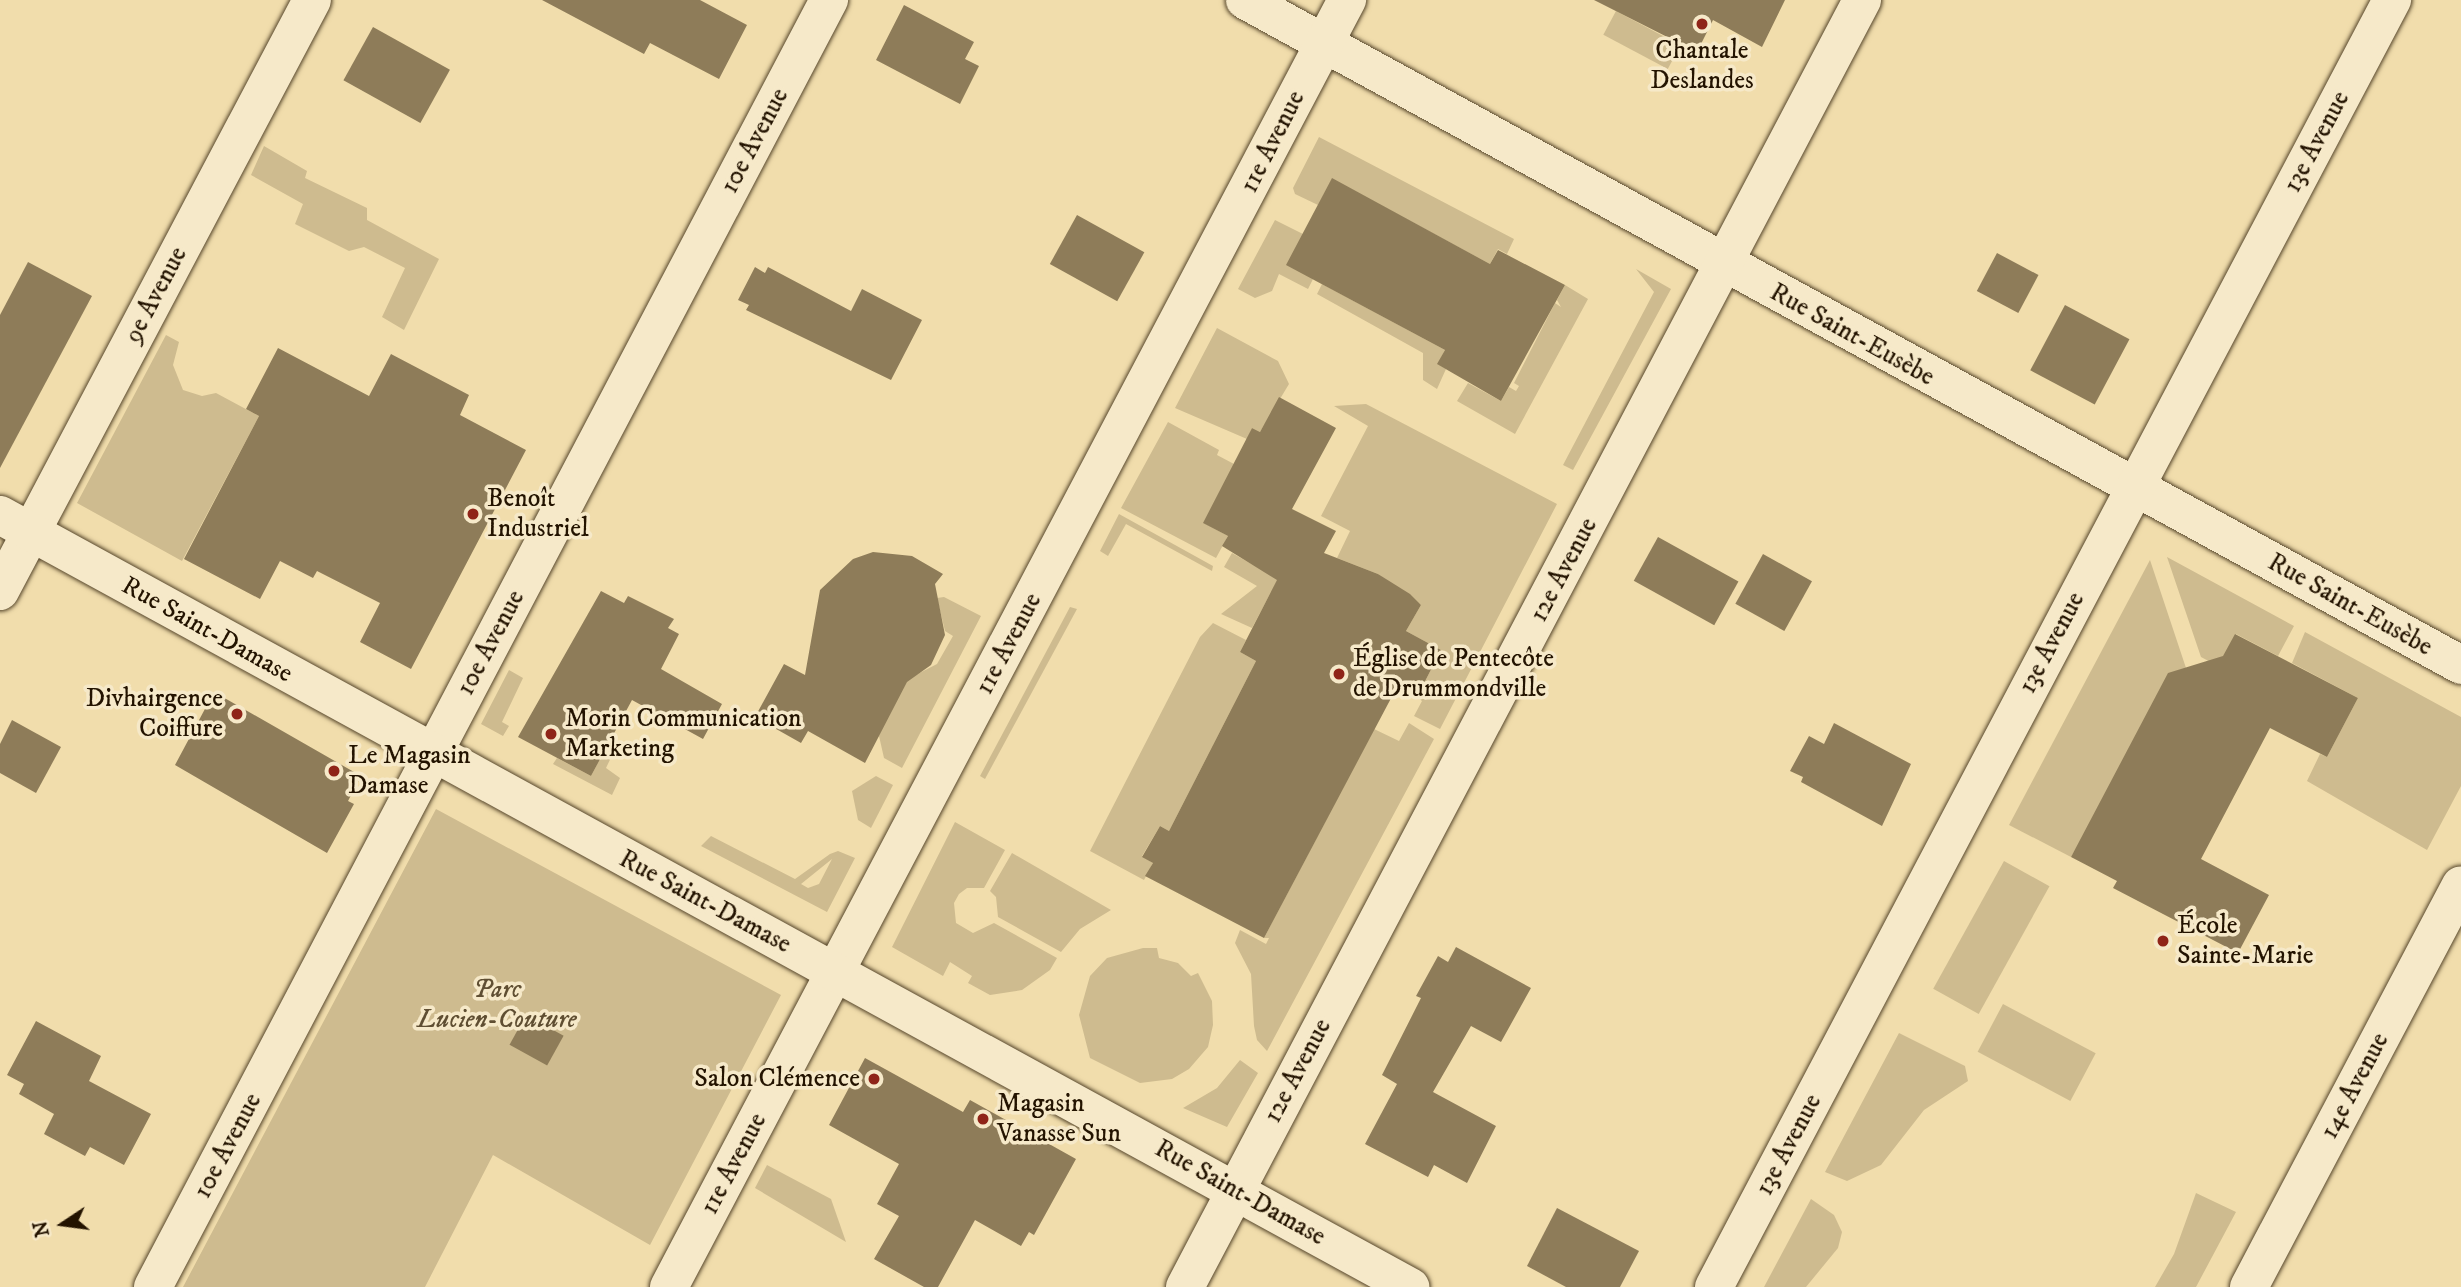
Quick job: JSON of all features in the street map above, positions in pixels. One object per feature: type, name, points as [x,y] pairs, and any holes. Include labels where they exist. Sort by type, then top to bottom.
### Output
[{"type":"street","name":"9e Avenue","points":[[0,591],[15,524],[312,0]]},
{"type":"street","name":"10e Avenue","points":[[153,1287],[829,0]]},
{"type":"street","name":"Rue Saint-Eusèbe","points":[[1245,0],[1722,265],[2461,665]]},
{"type":"street","name":"11e Avenue","points":[[669,1287],[1347,0]]},
{"type":"street","name":"12e Avenue","points":[[1185,1287],[1862,0]]},
{"type":"street","name":"13e Avenue","points":[[1714,1287],[2392,0]]},
{"type":"street","name":"Rue Saint-Damase","points":[[15,524],[1410,1287]]},
{"type":"street","name":"14e Avenue","points":[[2249,1287],[2461,885]]},
{"type":"green space","points":[[1616,11],[1680,45],[1668,69],[1603,35]]},
{"type":"green space","points":[[1319,137],[1514,239],[1507,254],[1498,249],[1490,264],[1332,179],[1318,205],[1295,194],[1293,188]]},
{"type":"green space","points":[[264,146],[307,171],[305,178],[367,208],[367,220],[439,259],[404,330],[382,317],[405,268],[364,247],[349,251],[295,224],[303,204],[251,175]]},
{"type":"green space","points":[[1275,220],[1303,234],[1313,279],[1308,289],[1279,274],[1272,291],[1255,298],[1238,289]]},
{"type":"green space","points":[[1636,269],[1671,289],[1573,470],[1563,465],[1654,292]]},
{"type":"green space","points":[[1322,284],[1445,350],[1438,364],[1446,369],[1437,389],[1423,380],[1423,353],[1317,294]]},
{"type":"green space","points":[[1565,285],[1588,299],[1515,434],[1457,401],[1468,383],[1501,401],[1509,387],[1516,391],[1519,386],[1514,383],[1555,303],[1561,307],[1557,300]]},
{"type":"green space","points":[[1217,328],[1278,361],[1289,384],[1260,432],[1252,428],[1247,439],[1175,408]]},
{"type":"green space","points":[[166,335],[179,342],[173,365],[183,390],[202,396],[216,393],[259,416],[182,561],[77,503]]},
{"type":"green space","points":[[1366,404],[1557,504],[1440,729],[1414,716],[1422,701],[1417,697],[1441,650],[1406,631],[1421,605],[1378,574],[1337,558],[1350,531],[1321,516],[1368,426],[1334,406]]},
{"type":"green space","points":[[1168,422],[1219,450],[1217,455],[1234,464],[1204,523],[1228,536],[1216,558],[1121,508]]},
{"type":"green space","points":[[1119,514],[1213,566],[1212,571],[1126,524],[1108,556],[1100,551]]},
{"type":"green space","points":[[1232,553],[1278,579],[1252,628],[1221,614],[1257,586],[1224,567]]},
{"type":"green space","points":[[2167,557],[2294,626],[2278,656],[2236,634],[2218,666],[2201,657]]},
{"type":"green space","points":[[2150,560],[2186,668],[2071,857],[2009,825]]},
{"type":"green space","points":[[944,597],[981,616],[902,768],[884,758],[879,736],[898,684],[937,664],[953,636],[945,631],[937,598]]},
{"type":"green space","points":[[1070,607],[1077,609],[985,779],[980,776]]},
{"type":"green space","points":[[1213,623],[1246,640],[1240,652],[1256,661],[1169,831],[1160,826],[1142,856],[1153,863],[1144,880],[1090,851],[1200,637]]},
{"type":"green space","points":[[2305,632],[2461,717],[2461,786],[2427,850],[2307,781],[2320,754],[2327,757],[2358,698],[2292,663]]},
{"type":"green space","points":[[509,670],[523,678],[502,722],[509,726],[503,736],[481,724]]},
{"type":"green space","points":[[1409,723],[1434,739],[1267,1051],[1257,1040],[1254,1026],[1251,974],[1235,943],[1240,930],[1266,944],[1269,938],[1264,938],[1374,729],[1399,741]]},
{"type":"green space","points":[[611,739],[618,743],[606,768],[620,778],[612,795],[553,764],[557,758],[591,776]]},
{"type":"green space","points":[[876,776],[893,785],[871,828],[858,820],[852,791]]},
{"type":"green space","name":"Parc Lucien-Couture","points":[[436,809],[781,995],[650,1245],[493,1155],[425,1287],[183,1287]]},
{"type":"green space","points":[[955,822],[1005,850],[984,888],[967,888],[959,894],[954,903],[956,923],[973,933],[994,923],[1057,958],[1050,970],[1022,990],[990,995],[968,983],[972,976],[950,962],[943,976],[892,947]]},
{"type":"green space","points":[[711,836],[795,879],[838,851],[855,858],[827,912],[701,846]],"holes":[[[832,859],[819,884],[808,888],[801,884]]]},
{"type":"green space","points":[[1012,853],[1111,910],[1080,929],[1061,952],[998,917],[996,897],[990,891]]},
{"type":"green space","points":[[2004,861],[2049,886],[1979,1014],[1933,989]]},
{"type":"green space","points":[[1143,948],[1157,948],[1159,958],[1178,963],[1191,976],[1198,973],[1212,1001],[1213,1025],[1208,1047],[1189,1069],[1172,1079],[1140,1083],[1090,1058],[1079,1015],[1090,976],[1107,958]]},
{"type":"green space","points":[[2003,1004],[2096,1053],[2070,1101],[1978,1052]]},
{"type":"green space","points":[[1899,1033],[1965,1066],[1968,1081],[1924,1110],[1881,1165],[1847,1181],[1825,1172]]},
{"type":"green space","points":[[1240,1060],[1258,1073],[1227,1127],[1183,1108],[1217,1088]]},
{"type":"green space","points":[[767,1165],[831,1199],[846,1242],[755,1188]]},
{"type":"green space","points":[[2196,1193],[2236,1212],[2196,1287],[2155,1287],[2174,1254]]},
{"type":"green space","points":[[1811,1199],[1834,1215],[1842,1232],[1838,1248],[1806,1287],[1764,1287]]},
{"type":"building","points":[[542,0],[700,0],[747,25],[719,79],[650,43],[644,54]]},
{"type":"building","points":[[1594,0],[1785,0],[1762,47],[1713,20],[1697,52]]},
{"type":"building","points":[[904,5],[974,42],[965,59],[979,66],[960,104],[876,60]]},
{"type":"building","points":[[373,27],[450,70],[420,123],[343,80]]},
{"type":"building","points":[[1332,178],[1490,264],[1498,250],[1565,285],[1501,401],[1437,364],[1445,350],[1286,265]]},
{"type":"building","points":[[1077,215],[1144,252],[1117,301],[1050,264]]},
{"type":"building","points":[[1997,253],[2038,275],[2018,313],[1977,291]]},
{"type":"building","points":[[28,262],[92,296],[0,468],[0,315]]},
{"type":"building","points":[[755,267],[765,273],[768,267],[851,311],[862,289],[922,320],[891,380],[746,310],[749,305],[738,300]]},
{"type":"building","points":[[2065,305],[2129,339],[2095,405],[2030,370]]},
{"type":"building","points":[[278,348],[369,396],[391,354],[469,395],[460,415],[526,450],[411,669],[360,642],[380,603],[317,571],[313,578],[280,561],[260,599],[184,559],[259,416],[246,409]]},
{"type":"building","name":"Église de Pentecôte de Drummondville","points":[[1279,397],[1336,428],[1292,509],[1336,531],[1324,553],[1378,574],[1410,594],[1421,605],[1406,631],[1441,650],[1417,697],[1397,687],[1264,938],[1145,876],[1153,863],[1142,857],[1160,826],[1169,831],[1256,661],[1240,652],[1277,580],[1222,546],[1228,536],[1203,523],[1252,428],[1260,432]]},
{"type":"building","points":[[1658,537],[1738,582],[1714,625],[1634,581]]},
{"type":"building","points":[[873,552],[912,556],[943,574],[935,584],[945,635],[931,665],[907,682],[865,763],[808,731],[801,743],[755,717],[784,664],[805,675],[820,590],[853,559]]},
{"type":"building","points":[[1763,554],[1812,581],[1784,631],[1735,604]]},
{"type":"building","points":[[601,591],[624,603],[628,596],[674,619],[668,628],[679,634],[661,669],[722,704],[703,739],[632,700],[591,776],[518,737]]},
{"type":"building","points":[[2235,634],[2358,698],[2327,757],[2270,728],[2201,859],[2269,895],[2238,953],[2113,888],[2117,881],[2071,857],[2168,673],[2223,656]]},
{"type":"building","points":[[214,692],[361,776],[348,801],[354,804],[327,853],[175,765]]},
{"type":"building","points":[[12,720],[61,747],[36,793],[0,773],[0,744]]},
{"type":"building","points":[[1834,723],[1911,764],[1882,826],[1801,782],[1803,777],[1790,771],[1809,736],[1824,744]]},
{"type":"building","points":[[1456,947],[1531,988],[1501,1042],[1471,1026],[1433,1092],[1496,1126],[1467,1183],[1434,1165],[1428,1177],[1365,1144],[1397,1084],[1382,1075],[1421,998],[1416,996],[1438,956],[1448,962]]},
{"type":"building","points":[[526,1015],[564,1036],[547,1066],[510,1045]]},
{"type":"building","points":[[36,1021],[101,1056],[89,1081],[151,1114],[124,1165],[90,1147],[85,1156],[44,1134],[54,1114],[19,1094],[24,1084],[7,1075]]},
{"type":"building","points":[[865,1058],[963,1112],[970,1100],[1076,1159],[1034,1235],[1029,1232],[1021,1246],[975,1220],[938,1287],[924,1287],[874,1259],[899,1216],[877,1204],[899,1164],[829,1125]]},
{"type":"building","points":[[1557,1208],[1639,1251],[1620,1287],[1566,1287],[1527,1266]]},
{"type":"place","name":"Chantale Deslandes","points":[[1702,24]]},
{"type":"place","name":"Benoît Industriel","points":[[473,514]]},
{"type":"place","name":"Église de Pentecôte de Drummondville","points":[[1339,674]]},
{"type":"place","name":"Divhairgence Coiffure","points":[[237,714]]},
{"type":"place","name":"Morin Communication Marketing","points":[[551,734]]},
{"type":"place","name":"Le Magasin Damase","points":[[334,771]]},
{"type":"place","name":"École Sainte-Marie","points":[[2163,941]]},
{"type":"place","name":"Salon Clémence","points":[[874,1079]]},
{"type":"place","name":"Magasin Vanasse Sun","points":[[983,1119]]}]
